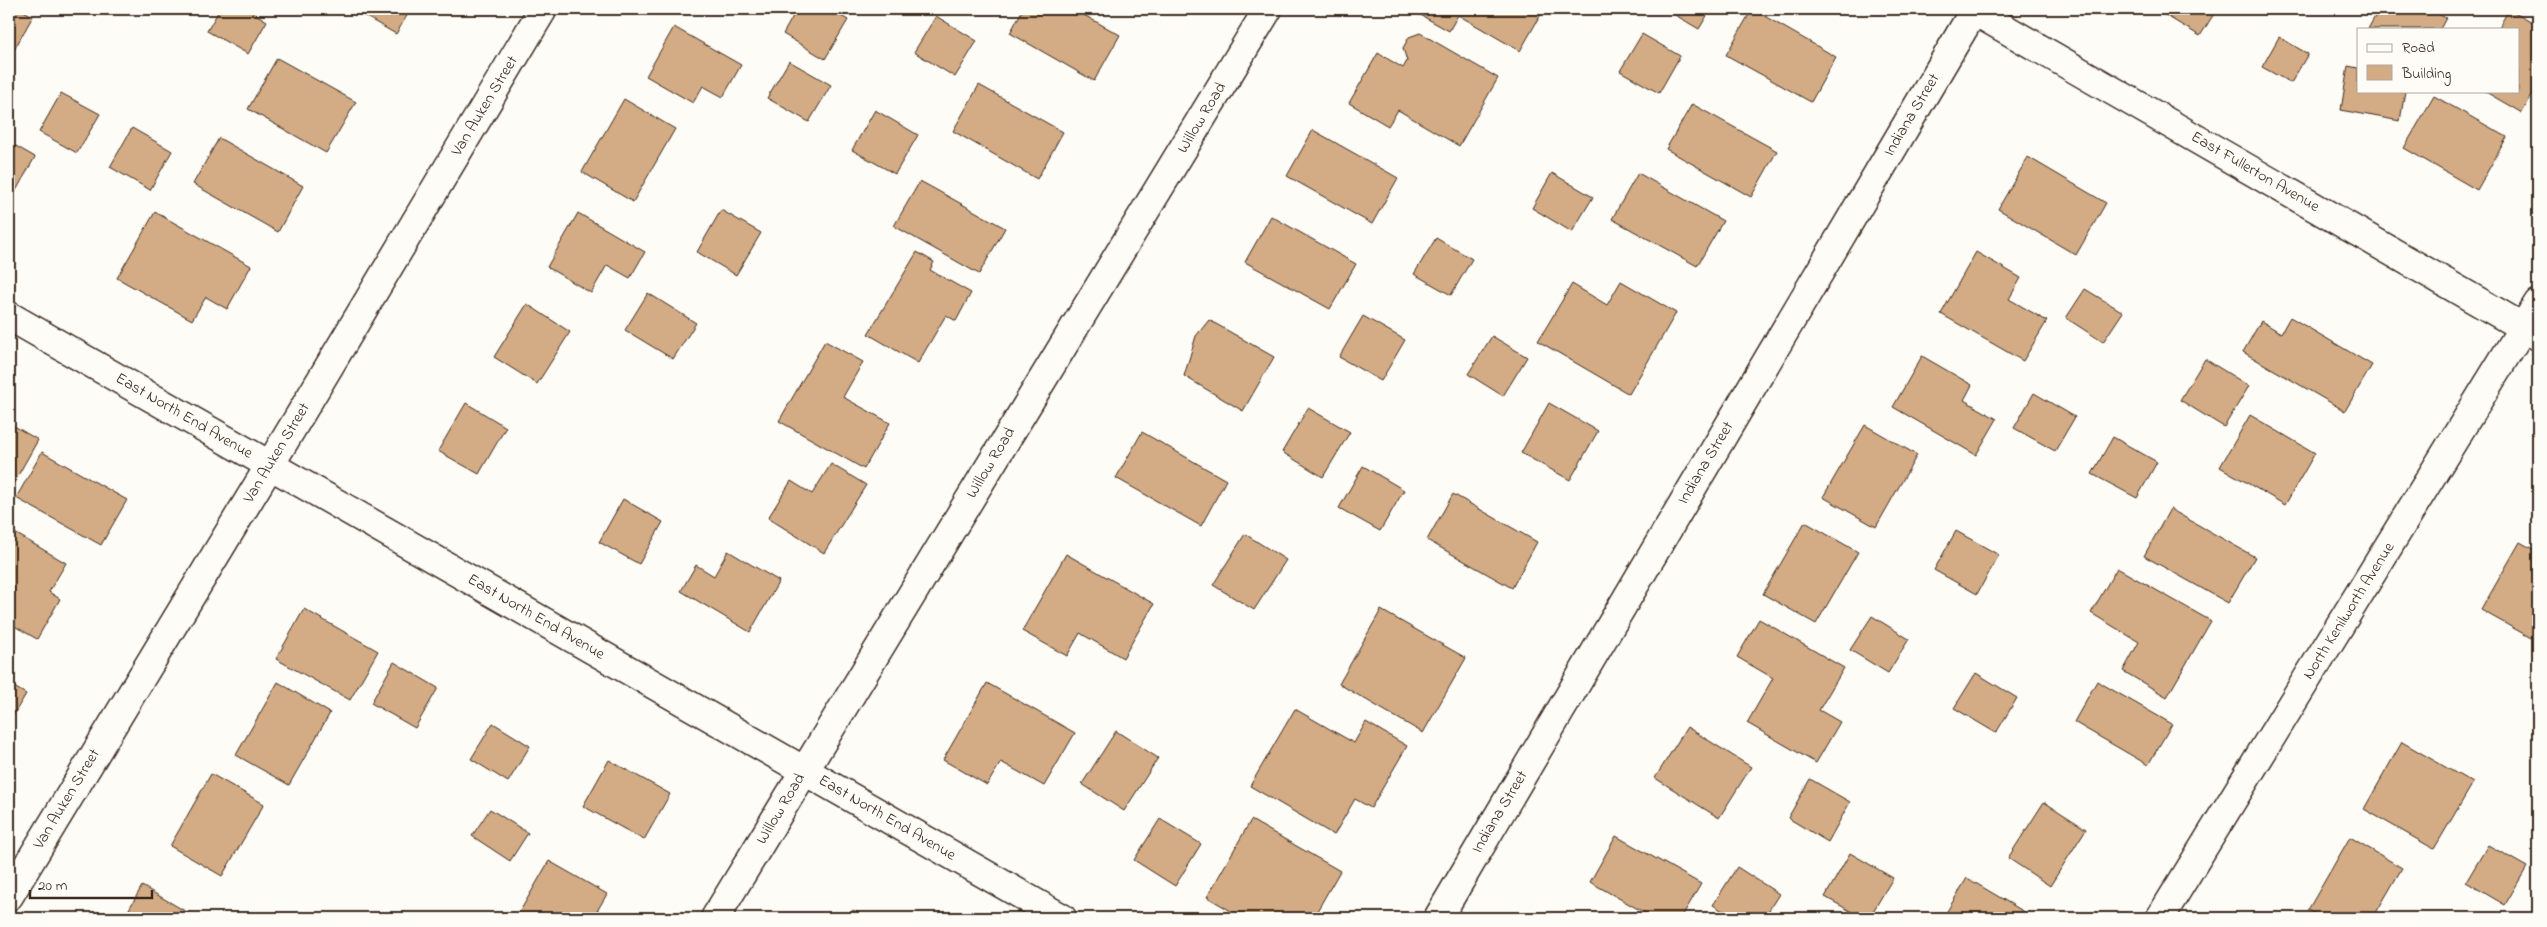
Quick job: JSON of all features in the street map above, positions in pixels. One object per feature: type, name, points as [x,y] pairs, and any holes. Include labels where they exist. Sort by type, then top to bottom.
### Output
[{"type":"street","name":"Van Auken Street","points":[[9,896],[543,9]]},
{"type":"street","name":"Willow Road","points":[[715,918],[1268,9]]},
{"type":"street","name":"East Fullerton Avenue","points":[[1973,9],[2531,331]]},
{"type":"street","name":"Indiana Street","points":[[1438,918],[1973,9]]},
{"type":"street","name":"North Kenilworth Avenue","points":[[2160,918],[2531,331],[2538,303]]},
{"type":"street","name":"East North End Avenue","points":[[9,316],[1062,918]]},
{"type":"building","points":[[9,9],[20,9],[33,16],[9,59]]},
{"type":"building","points":[[220,9],[247,9],[267,21],[248,54],[207,31]]},
{"type":"building","points":[[352,9],[411,9],[396,34]]},
{"type":"building","points":[[797,9],[829,9],[848,20],[825,59],[783,34]]},
{"type":"building","points":[[1023,9],[1073,9],[1120,35],[1094,81],[1010,33]]},
{"type":"building","points":[[1410,9],[1544,9],[1520,51],[1458,15],[1449,31]]},
{"type":"building","points":[[1665,9],[1711,9],[1699,29]]},
{"type":"building","points":[[1752,9],[1836,57],[1811,102],[1726,55]]},
{"type":"building","points":[[2155,9],[2217,9],[2200,36]]},
{"type":"building","points":[[2379,9],[2428,9],[2446,18],[2441,28],[2369,28]]},
{"type":"building","points":[[2509,9],[2538,25],[2538,84],[2522,113],[2486,92],[2520,92],[2520,28],[2499,28]]},
{"type":"building","points":[[936,16],[977,41],[955,77],[914,52]]},
{"type":"building","points":[[674,27],[741,65],[723,97],[703,86],[693,103],[646,76]]},
{"type":"building","points":[[1420,33],[1498,78],[1459,146],[1398,110],[1388,126],[1349,103],[1378,53],[1403,68],[1407,61],[1403,48],[1409,37]]},
{"type":"building","points":[[1642,34],[1680,56],[1659,93],[1620,71]]},
{"type":"building","points":[[2279,37],[2308,54],[2291,83],[2262,67]]},
{"type":"building","points":[[277,58],[356,102],[326,153],[248,109]]},
{"type":"building","points":[[789,61],[831,85],[809,122],[767,98]]},
{"type":"building","points":[[2348,66],[2357,68],[2357,92],[2405,92],[2400,121],[2341,110]]},
{"type":"building","points":[[979,85],[1063,132],[1037,179],[953,131]]},
{"type":"building","points":[[61,93],[100,114],[77,153],[39,132]]},
{"type":"building","points":[[2434,96],[2507,137],[2477,190],[2404,148]]},
{"type":"building","points":[[624,99],[675,129],[633,202],[582,172]]},
{"type":"building","points":[[1692,104],[1777,151],[1751,197],[1666,149]]},
{"type":"building","points":[[875,110],[918,135],[895,174],[852,150]]},
{"type":"building","points":[[132,128],[172,151],[150,190],[110,167]]},
{"type":"building","points":[[1313,130],[1398,178],[1372,224],[1287,176]]},
{"type":"building","points":[[219,138],[303,186],[278,232],[193,184]]},
{"type":"building","points":[[9,142],[35,157],[9,203]]},
{"type":"building","points":[[2028,157],[2106,203],[2076,255],[1998,209]]},
{"type":"building","points":[[1552,173],[1593,197],[1572,232],[1532,208]]},
{"type":"building","points":[[1638,173],[1723,221],[1697,266],[1612,219]]},
{"type":"building","points":[[920,181],[1005,228],[979,274],[894,226]]},
{"type":"building","points":[[721,210],[761,233],[736,275],[697,252]]},
{"type":"building","points":[[155,212],[251,266],[227,309],[206,297],[192,320],[117,278]]},
{"type":"building","points":[[578,213],[645,252],[630,278],[607,265],[591,293],[547,267]]},
{"type":"building","points":[[1271,216],[1356,264],[1330,309],[1245,262]]},
{"type":"building","points":[[1436,238],[1472,259],[1451,295],[1414,274]]},
{"type":"building","points":[[917,252],[934,262],[930,270],[971,293],[956,321],[946,315],[918,363],[868,334]]},
{"type":"building","points":[[1976,252],[2021,278],[2009,299],[2047,321],[2023,361],[1941,314]]},
{"type":"building","points":[[1621,281],[1676,313],[1629,394],[1538,341],[1572,284],[1607,305]]},
{"type":"building","points":[[2085,289],[2123,312],[2103,342],[2066,318]]},
{"type":"building","points":[[648,293],[696,323],[673,359],[625,330]]},
{"type":"building","points":[[527,304],[570,332],[537,384],[494,357]]},
{"type":"building","points":[[1363,316],[1405,340],[1381,381],[1339,357]]},
{"type":"building","points":[[2290,317],[2372,365],[2345,411],[2243,352],[2261,321],[2281,333]]},
{"type":"building","points":[[1209,320],[1274,357],[1243,411],[1184,376],[1196,336]]},
{"type":"building","points":[[1492,336],[1527,357],[1503,396],[1468,374]]},
{"type":"building","points":[[825,341],[863,362],[843,397],[890,423],[864,469],[779,421]]},
{"type":"building","points":[[1922,356],[1972,385],[1964,400],[1997,419],[1976,455],[1893,407]]},
{"type":"building","points":[[2205,359],[2249,386],[2224,427],[2180,400]]},
{"type":"building","points":[[2034,393],[2075,417],[2055,451],[2014,428]]},
{"type":"building","points":[[466,403],[506,427],[479,474],[438,451]]},
{"type":"building","points":[[1549,403],[1598,431],[1570,480],[1521,453]]},
{"type":"building","points":[[1308,408],[1350,432],[1323,477],[1282,452]]},
{"type":"building","points":[[2250,415],[2315,453],[2285,505],[2220,467]]},
{"type":"building","points":[[9,423],[38,440],[12,486],[9,485]]},
{"type":"building","points":[[1865,425],[1917,455],[1876,527],[1823,497]]},
{"type":"building","points":[[1142,432],[1226,480],[1201,526],[1116,478]]},
{"type":"building","points":[[2113,437],[2157,462],[2137,498],[2092,474]]},
{"type":"building","points":[[42,452],[127,500],[101,545],[16,498]]},
{"type":"building","points":[[831,464],[866,485],[824,553],[768,518],[791,481],[812,494]]},
{"type":"building","points":[[1363,466],[1404,490],[1380,531],[1339,508]]},
{"type":"building","points":[[1453,494],[1537,542],[1512,588],[1427,540]]},
{"type":"building","points":[[623,499],[663,522],[639,564],[599,542]]},
{"type":"building","points":[[2170,509],[2255,557],[2228,603],[2144,556]]},
{"type":"building","points":[[1805,522],[1858,552],[1816,624],[1763,594]]},
{"type":"building","points":[[1956,531],[1999,555],[1977,594],[1934,570]]},
{"type":"building","points":[[15,533],[66,563],[49,592],[60,599],[37,639],[9,623],[9,544]]},
{"type":"building","points":[[1245,534],[1286,560],[1254,610],[1213,585]]},
{"type":"building","points":[[2520,542],[2538,552],[2538,624],[2531,638],[2481,610]]},
{"type":"building","points":[[728,551],[779,581],[750,632],[681,591],[696,565],[714,576]]},
{"type":"building","points":[[1066,554],[1154,604],[1123,658],[1080,633],[1067,656],[1022,631]]},
{"type":"building","points":[[2117,568],[2211,621],[2167,697],[2123,671],[2139,642],[2091,613]]},
{"type":"building","points":[[304,609],[378,651],[350,700],[276,659]]},
{"type":"building","points":[[1381,610],[1466,658],[1423,733],[1339,684]]},
{"type":"building","points":[[1872,616],[1909,639],[1888,673],[1850,650]]},
{"type":"building","points":[[1759,619],[1844,668],[1819,710],[1840,722],[1816,763],[1747,723],[1773,678],[1737,657]]},
{"type":"building","points":[[394,662],[438,688],[415,728],[371,703]]},
{"type":"building","points":[[1976,673],[2017,698],[1996,733],[1954,708]]},
{"type":"building","points":[[2097,681],[2172,724],[2148,765],[2074,722]]},
{"type":"building","points":[[278,682],[330,713],[289,785],[236,755]]},
{"type":"building","points":[[987,683],[1075,733],[1044,786],[1001,762],[987,785],[943,760]]},
{"type":"building","points":[[9,684],[26,694],[9,722]]},
{"type":"building","points":[[1295,709],[1354,743],[1366,722],[1407,746],[1371,808],[1355,799],[1334,835],[1250,786]]},
{"type":"building","points":[[493,723],[530,746],[508,782],[471,759]]},
{"type":"building","points":[[1687,727],[1751,767],[1719,818],[1655,778]]},
{"type":"building","points":[[1116,731],[1158,758],[1124,811],[1082,784]]},
{"type":"building","points":[[2402,742],[2473,783],[2434,849],[2364,809]]},
{"type":"building","points":[[609,760],[670,794],[644,840],[583,806]]},
{"type":"building","points":[[211,774],[264,804],[222,876],[170,846]]},
{"type":"building","points":[[1810,779],[1850,802],[1828,842],[1788,818]]},
{"type":"building","points":[[2044,802],[2086,829],[2050,886],[2008,858]]},
{"type":"building","points":[[490,809],[528,833],[510,861],[472,836]]},
{"type":"building","points":[[1160,819],[1201,844],[1175,886],[1134,860]]},
{"type":"building","points":[[1251,820],[1340,871],[1313,918],[1243,918],[1207,897]]},
{"type":"building","points":[[1616,836],[1701,884],[1681,918],[1654,918],[1590,882]]},
{"type":"building","points":[[2350,837],[2402,868],[2373,918],[2323,918],[2308,910]]},
{"type":"building","points":[[2488,845],[2527,867],[2505,905],[2466,882]]},
{"type":"building","points":[[1850,853],[1893,878],[1869,918],[1863,918],[1825,897]]},
{"type":"building","points":[[549,861],[607,894],[593,918],[528,918],[519,913]]},
{"type":"building","points":[[1737,867],[1779,894],[1764,918],[1734,918],[1713,905]]},
{"type":"building","points":[[1967,878],[2033,917],[2033,918],[1943,918]]},
{"type":"building","points":[[142,886],[197,918],[124,918]]},
{"type":"building","points":[[853,910],[868,918],[848,918]]},
{"type":"building","points":[[1821,913],[1830,918],[1818,918]]}]
